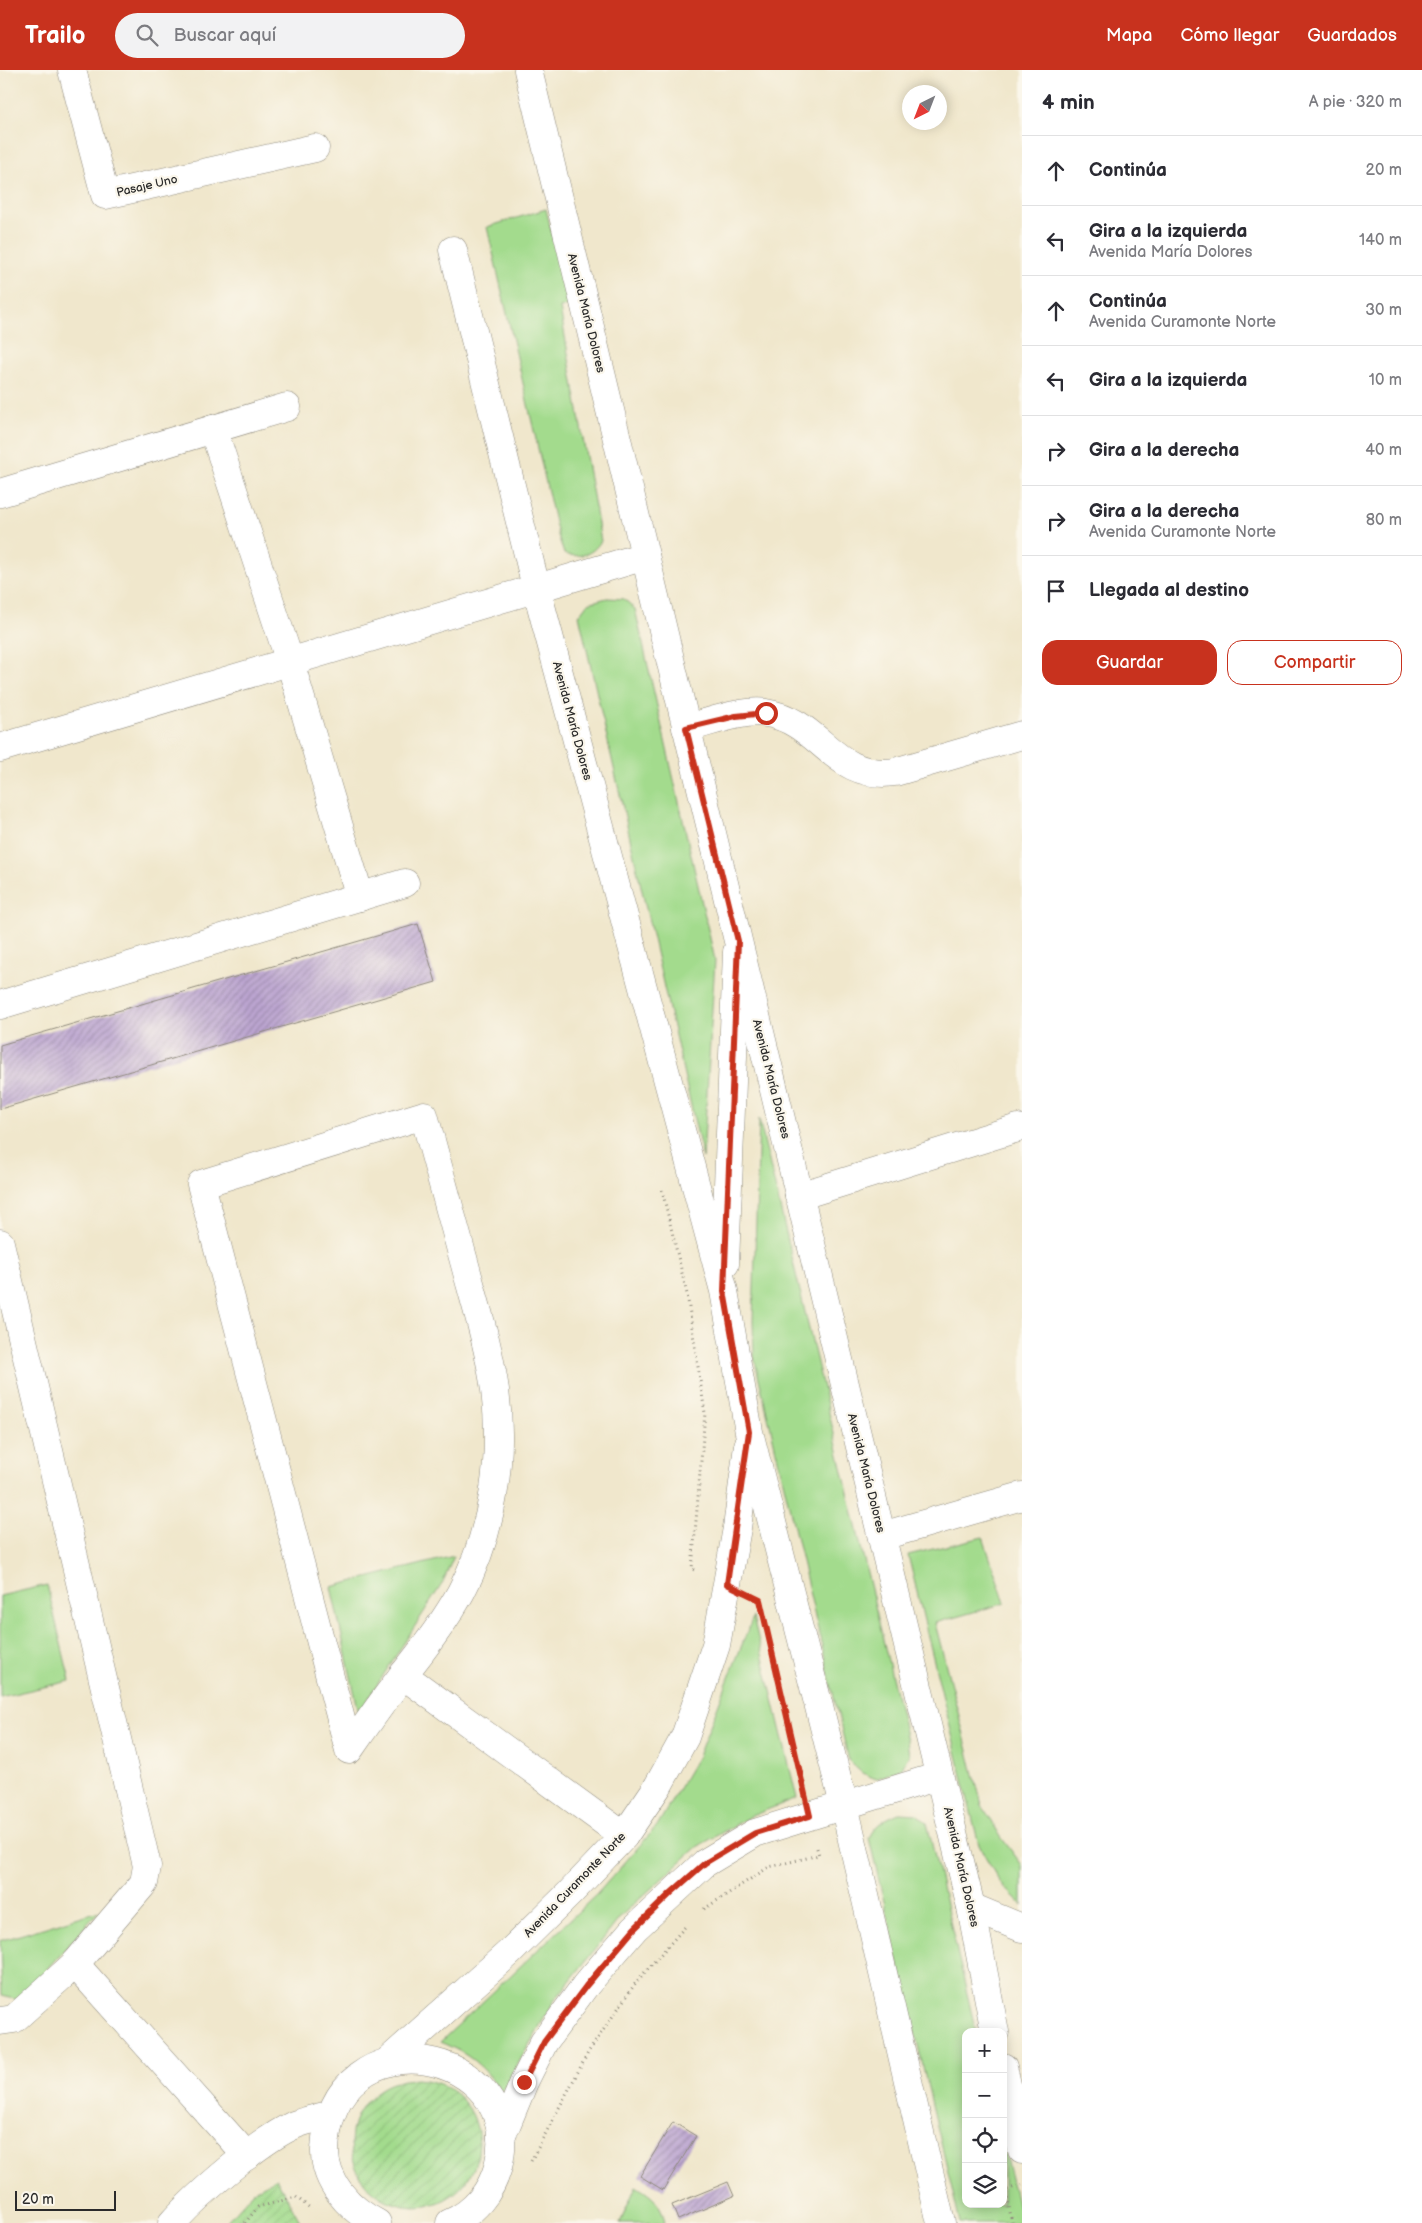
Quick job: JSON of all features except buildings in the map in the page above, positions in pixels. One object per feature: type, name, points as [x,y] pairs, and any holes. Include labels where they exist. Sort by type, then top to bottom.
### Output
[{"type":"street","name":"Pasaje Uno","points":[[72,70],[105,195],[315,148]]},
{"type":"street","name":"Avenida María Dolores","points":[[528,70],[971,1907],[993,2019],[1022,2069]]},
{"type":"street","name":"Avenida María Dolores","points":[[453,250],[536,587],[724,1291],[749,1432],[844,1805],[941,2223]]},
{"type":"street","points":[[0,493],[287,407]]},
{"type":"street","points":[[213,429],[290,662],[360,897]]},
{"type":"street","points":[[0,748],[645,556]]},
{"type":"street","points":[[686,728],[744,715],[766,713],[810,733],[844,762],[864,772],[881,774],[895,772],[1022,735]]},
{"type":"street","points":[[0,1005],[405,883]]},
{"type":"street","name":"Avenida María Dolores","points":[[724,1291],[738,941]]},
{"type":"street","points":[[424,1115],[488,1348],[495,1390],[498,1433],[493,1493],[476,1559],[445,1621],[403,1676],[349,1750],[201,1184],[424,1115]]},
{"type":"street","points":[[799,1196],[1018,1128]]},
{"type":"street","points":[[0,1243],[147,1866],[144,1882],[75,1964],[14,2019],[0,2020]]},
{"type":"street","name":"Avenida Curamonte Norte","points":[[387,2062],[510,1952],[570,1894],[624,1836],[658,1786],[685,1737],[716,1645],[727,1584],[749,1432]]},
{"type":"street","points":[[882,1536],[1022,1496]]},
{"type":"street","points":[[403,1676],[624,1836]]},
{"type":"street","points":[[501,2138],[544,2042],[586,1986],[634,1929],[705,1863],[755,1833],[939,1776]]},
{"type":"street","points":[[971,1907],[1022,1928]]},
{"type":"street","points":[[75,1964],[247,2156]]},
{"type":"street","points":[[371,2221],[338,2191],[329,2173],[325,2154],[325,2140],[331,2114],[340,2097],[353,2081],[369,2070],[387,2062],[406,2058],[426,2059],[444,2064],[462,2073],[477,2086],[489,2101],[497,2119],[501,2138],[500,2157],[495,2176],[472,2216],[450,2223]]},
{"type":"street","points":[[1004,2073],[1022,2150]]},
{"type":"street","points":[[172,2223],[210,2186],[247,2156],[294,2125],[331,2114]]},
{"type":"path","points":[[662,1189],[687,1294],[705,1413],[692,1569],[727,1584]]},
{"type":"path","points":[[698,1913],[769,1868],[819,1855],[790,1731]]},
{"type":"path","points":[[530,2165],[589,2050],[637,1981],[686,1926]]},
{"type":"path","points":[[1012,2223],[1006,2202],[1006,2190],[1022,2185]]},
{"type":"path","points":[[245,2223],[258,2207],[296,2197],[317,2213]]},
{"type":"green space","points":[[546,209],[569,305],[560,308],[601,541],[590,552],[576,556],[564,554],[558,535],[487,227]]},
{"type":"green space","points":[[607,598],[624,599],[635,609],[715,960],[703,1158],[579,615],[588,603]]},
{"type":"green space","points":[[759,1119],[907,1740],[909,1755],[901,1769],[876,1779],[862,1773],[849,1761],[754,1357],[753,1321]]},
{"type":"green space","points":[[983,1537],[1005,1603],[935,1623],[982,1805],[1001,1837],[1022,1865],[1022,1905],[999,1881],[979,1845],[908,1555]]},
{"type":"green space","points":[[454,1556],[442,1584],[359,1713],[331,1587]]},
{"type":"green space","points":[[47,1585],[70,1681],[0,1697],[0,1596]]},
{"type":"green space","points":[[753,1617],[797,1798],[749,1817],[697,1847],[623,1914],[554,2001],[502,2092],[482,2068],[468,2056],[440,2042],[597,1894],[657,1826],[698,1756]]},
{"type":"green space","points":[[899,1813],[917,1814],[927,1823],[975,2028],[962,2028],[962,2208],[1007,2208],[1007,2162],[1022,2223],[960,2223],[869,1838],[881,1822]]},
{"type":"green space","points":[[99,1911],[19,2000],[2,1996],[0,1941]]},
{"type":"green space","points":[[415,2079],[428,2080],[440,2084],[460,2098],[474,2118],[478,2130],[478,2156],[474,2168],[460,2188],[440,2202],[428,2206],[415,2207],[402,2206],[390,2202],[370,2188],[356,2168],[352,2156],[351,2143],[352,2130],[356,2118],[370,2098],[390,2084],[402,2080]]},
{"type":"green space","points":[[276,2178],[301,2223],[225,2223],[254,2191]]},
{"type":"green space","points":[[636,2186],[647,2193],[659,2205],[665,2223],[620,2223]]},
{"type":"route","points":[[524,2082],[544,2042],[586,1986],[634,1929],[671,1893],[705,1863],[755,1833],[810,1816],[760,1600],[727,1584],[737,1528],[749,1432],[724,1291],[738,941],[686,728],[736,716],[766,713]]}]
